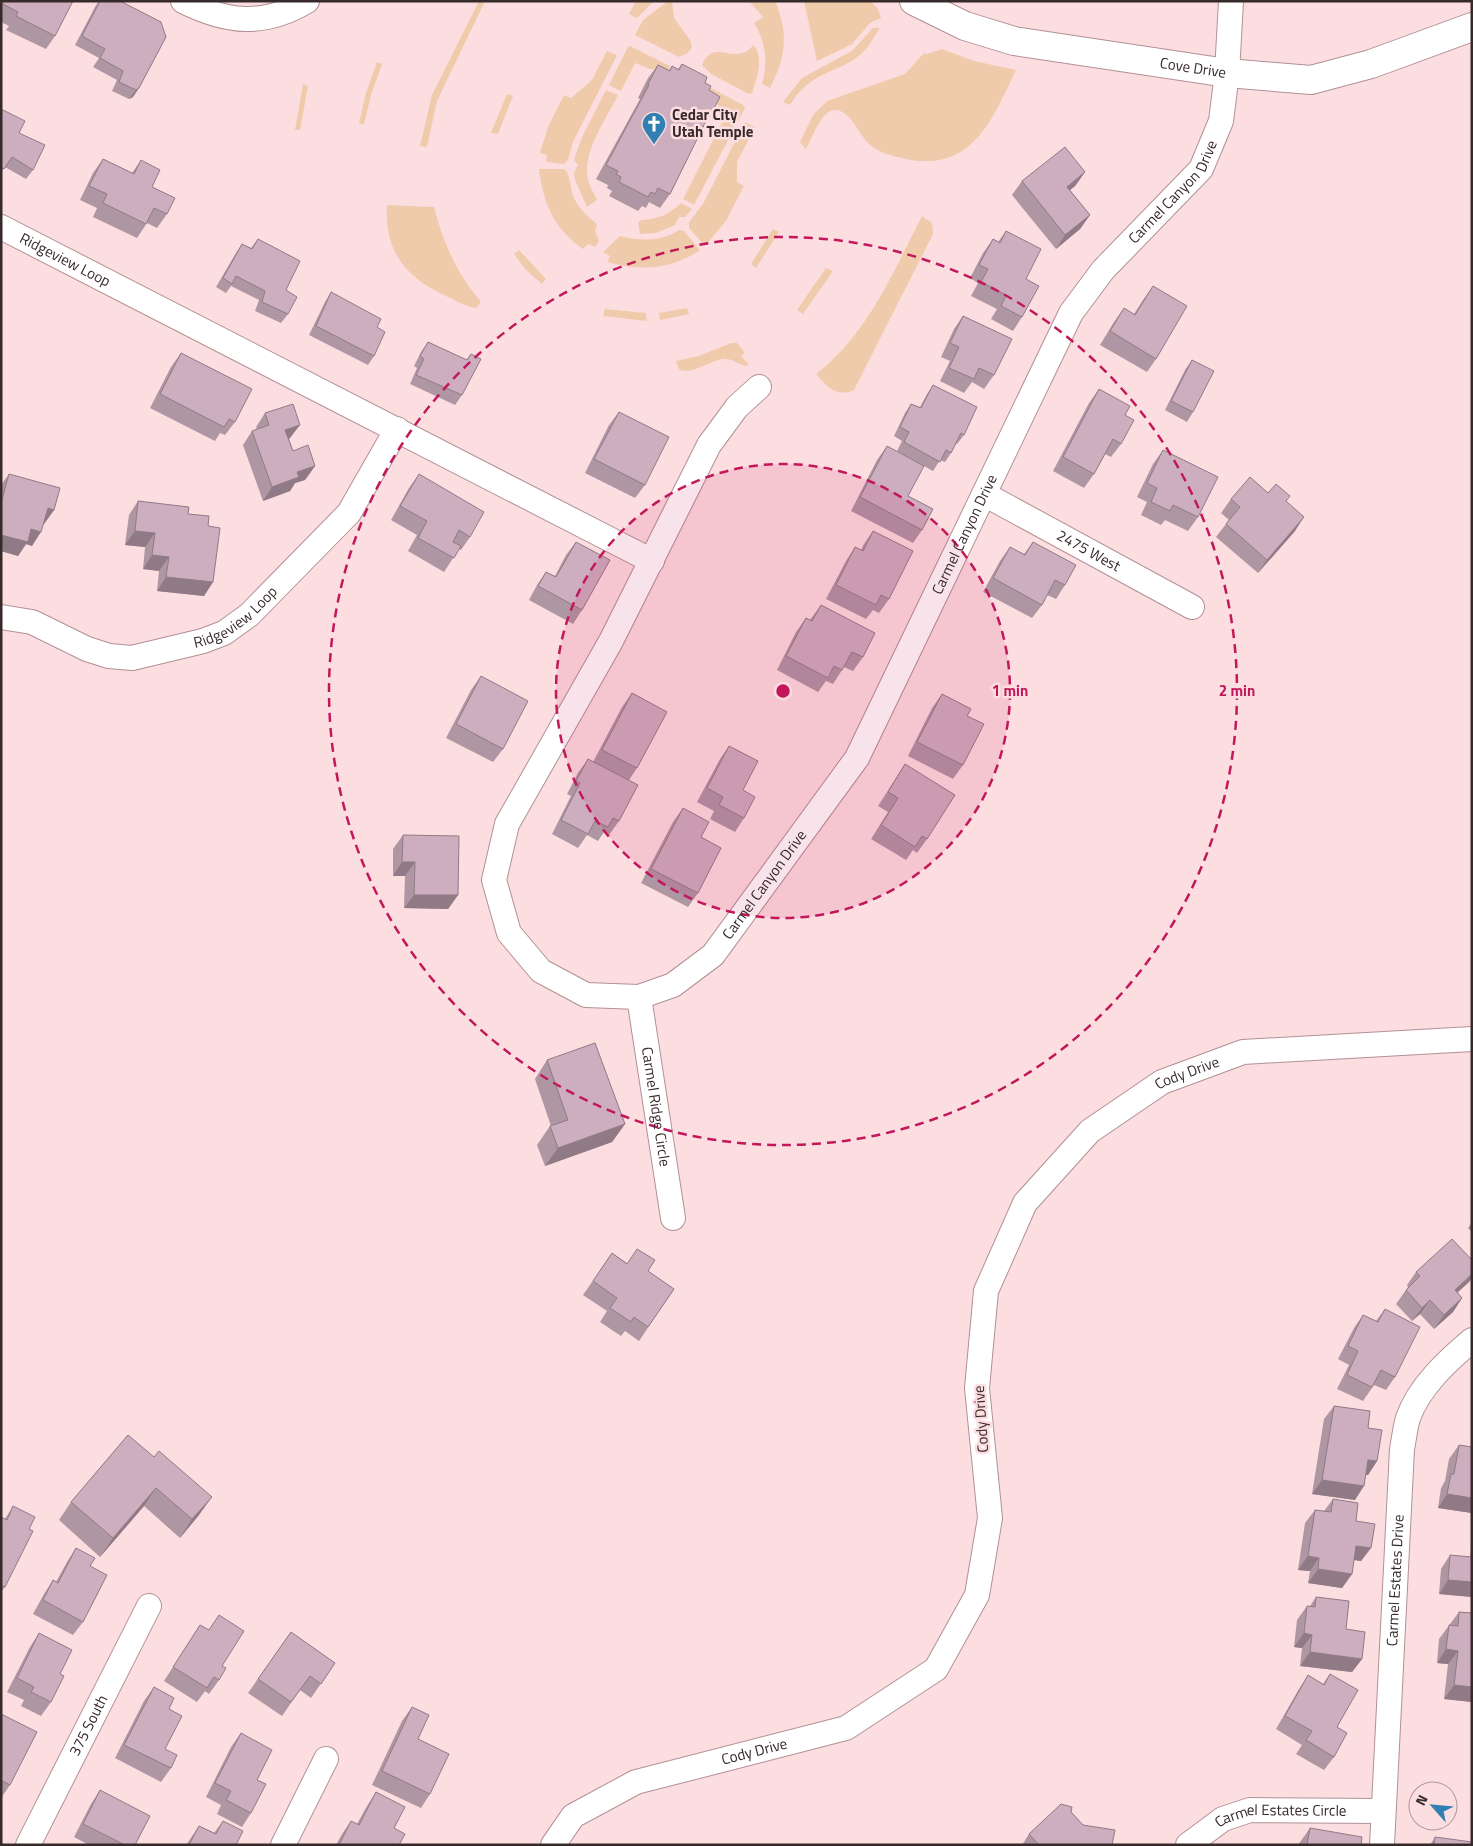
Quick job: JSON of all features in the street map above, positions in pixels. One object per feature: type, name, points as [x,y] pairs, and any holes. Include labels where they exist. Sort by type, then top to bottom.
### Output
[{"type":"main road","name":"Cove Drive","points":[[914,1],[966,26],[1014,41],[1227,72],[1311,80],[1371,64],[1472,27]]},
{"type":"street","points":[[183,1],[213,15],[242,20],[274,16],[307,1]]},
{"type":"street","name":"Carmel Canyon Drive","points":[[759,387],[737,407],[709,445],[611,642],[507,824],[494,880],[510,933],[541,971],[586,995],[639,997],[673,985],[713,955],[857,758],[1071,313],[1103,270],[1200,170],[1221,120],[1227,72],[1231,1]]},
{"type":"street","name":"Ridgeview Loop","points":[[1,227],[652,561]]},
{"type":"street","name":"Ridgeview Loop","points":[[1,617],[32,622],[87,649],[109,656],[132,658],[203,642],[224,633],[249,615],[349,513],[397,429]]},
{"type":"street","name":"2475 West","points":[[984,494],[1192,607]]},
{"type":"street","name":"Carmel Ridge Circle","points":[[639,997],[673,1218]]},
{"type":"street","name":"Cody Drive","points":[[552,1845],[573,1816],[636,1782],[846,1728],[936,1669],[977,1595],[990,1518],[977,1388],[986,1291],[1025,1203],[1090,1131],[1162,1082],[1243,1052],[1472,1039]]},
{"type":"street","name":"Carmel Estates Drive","points":[[1382,1845],[1402,1459],[1408,1419],[1420,1394],[1439,1372],[1472,1340]]},
{"type":"street","name":"375 South","points":[[28,1845],[149,1606]]},
{"type":"street","points":[[283,1845],[326,1759]]},
{"type":"street","name":"Carmel Estates Circle","points":[[1188,1845],[1223,1818],[1250,1810],[1383,1811]]},
{"type":"shaded area","points":[[479,1],[485,1],[437,101],[427,147],[420,146],[432,95]]},
{"type":"shaded area","points":[[636,1],[654,1],[637,18],[629,14]]},
{"type":"shaded area","points":[[668,1],[672,1],[674,18],[690,40],[692,47],[688,53],[679,57],[635,35],[643,20]]},
{"type":"shaded area","points":[[749,1],[775,1],[782,24],[784,45],[779,66],[770,88],[762,84],[765,53],[754,23],[763,17]]},
{"type":"shaded area","points":[[804,1],[870,1],[878,9],[881,18],[870,23],[852,44],[817,61]]},
{"type":"shaded area","points":[[873,28],[880,28],[861,54],[815,79],[798,93],[790,105],[783,102],[802,78],[852,51]]},
{"type":"shaded area","points":[[754,45],[759,56],[759,62],[752,93],[749,94],[711,74],[702,65],[706,58],[716,52],[739,54]]},
{"type":"shaded area","points":[[630,46],[670,66],[667,71],[650,69],[635,63],[621,91],[609,85]]},
{"type":"shaded area","points":[[942,49],[974,61],[1016,70],[989,123],[978,138],[964,150],[948,158],[929,161],[906,159],[881,152],[864,139],[845,113],[834,110],[825,115],[821,120],[806,149],[800,142],[813,115],[827,101],[905,74],[924,53],[927,54]]},
{"type":"shaded area","points":[[607,51],[617,55],[573,142],[568,160],[564,164],[546,162],[547,155],[540,153],[548,127],[564,95],[571,98],[592,80]]},
{"type":"shaded area","points":[[377,62],[382,64],[371,95],[364,124],[359,124],[366,93]]},
{"type":"shaded area","points":[[303,84],[308,86],[300,130],[295,130]]},
{"type":"shaded area","points":[[705,85],[743,105],[745,108],[738,121],[734,119],[730,123],[735,127],[694,205],[683,199],[727,113],[711,99]]},
{"type":"shaded area","points":[[606,90],[618,95],[589,154],[587,174],[597,200],[587,207],[575,180],[574,173],[578,165],[574,160],[582,137]]},
{"type":"shaded area","points":[[507,94],[513,96],[498,134],[491,133]]},
{"type":"shaded area","points":[[745,122],[755,127],[737,162],[737,182],[744,186],[726,221],[705,246],[689,228],[689,222],[703,204]]},
{"type":"shaded area","points":[[539,169],[564,169],[569,178],[572,193],[577,204],[597,224],[595,231],[599,241],[595,247],[588,244],[583,249],[564,233],[557,224],[543,193]]},
{"type":"shaded area","points":[[681,203],[692,209],[685,217],[679,217],[675,225],[656,233],[640,234],[638,223],[641,220],[663,216]]},
{"type":"shaded area","points":[[387,205],[434,207],[452,257],[472,291],[481,302],[476,308],[460,303],[430,288],[408,270],[393,249],[389,236]]},
{"type":"shaded area","points":[[922,216],[932,223],[933,234],[854,390],[842,393],[837,392],[824,383],[816,374],[834,358],[865,321],[878,301]]},
{"type":"shaded area","points":[[773,229],[779,232],[756,268],[751,264]]},
{"type":"shaded area","points":[[679,230],[684,231],[700,250],[678,262],[655,267],[631,267],[607,262],[610,256],[603,252],[620,236],[650,239],[665,237]]},
{"type":"shaded area","points":[[519,250],[546,279],[542,284],[526,270],[514,254]]},
{"type":"shaded area","points":[[826,268],[833,271],[803,314],[797,310]]},
{"type":"shaded area","points":[[687,308],[689,314],[660,320],[659,313]]},
{"type":"shaded area","points":[[605,309],[646,313],[647,321],[603,316]]},
{"type":"shaded area","points":[[731,343],[737,343],[745,353],[741,356],[749,365],[745,366],[731,360],[722,359],[688,371],[679,369],[676,361],[699,356]]},
{"type":"building","points":[[1,1],[73,1],[55,36],[16,16],[18,12],[1,3]]},
{"type":"building","points":[[100,1],[120,1],[161,22],[166,37],[139,88],[136,90],[119,82],[123,71],[100,58],[105,49],[82,36]]},
{"type":"building","name":"Cedar City Utah Temple","points":[[682,64],[707,77],[705,83],[711,86],[709,90],[720,97],[709,115],[670,194],[658,188],[655,194],[651,192],[648,197],[619,182],[621,177],[616,174],[618,171],[606,165],[658,65],[670,71],[672,66],[679,70]]},
{"type":"building","points":[[1,109],[25,121],[19,133],[45,145],[33,170],[12,157],[4,169],[1,167]]},
{"type":"building","points":[[1065,147],[1085,172],[1067,187],[1090,215],[1065,235],[1022,181]]},
{"type":"building","points":[[103,159],[134,174],[141,160],[160,170],[152,187],[175,198],[167,214],[154,208],[146,224],[103,203],[107,194],[89,186]]},
{"type":"building","points":[[1006,231],[1041,249],[1026,279],[1039,286],[1022,317],[1001,306],[1006,295],[981,282],[988,269],[979,265],[993,239],[1000,243]]},
{"type":"building","points":[[258,239],[300,261],[286,290],[297,297],[288,314],[262,302],[265,291],[236,276],[232,284],[223,278],[242,244],[252,249]]},
{"type":"building","points":[[1153,286],[1187,306],[1156,359],[1110,331],[1124,308],[1135,315]]},
{"type":"building","points":[[331,292],[381,319],[377,327],[385,332],[374,356],[316,326]]},
{"type":"building","points":[[963,316],[1012,339],[994,375],[979,368],[974,379],[949,368],[959,347],[950,343]]},
{"type":"building","points":[[428,342],[467,360],[471,354],[481,359],[462,395],[416,375],[424,359],[420,356]]},
{"type":"building","points":[[181,353],[252,389],[235,422],[229,419],[224,427],[160,394]]},
{"type":"building","points":[[1192,360],[1214,371],[1193,412],[1171,401]]},
{"type":"building","points":[[933,385],[977,407],[964,435],[961,433],[951,453],[946,450],[940,462],[904,442],[909,432],[900,427],[911,404],[921,408]]},
{"type":"building","points":[[1099,389],[1130,406],[1125,415],[1134,420],[1121,444],[1113,439],[1094,474],[1063,457]]},
{"type":"building","points":[[293,404],[300,425],[285,430],[293,451],[308,445],[315,466],[297,472],[299,477],[272,487],[252,431],[269,425],[265,413]]},
{"type":"building","points":[[619,412],[669,437],[645,485],[594,459]]},
{"type":"building","points":[[887,446],[924,466],[908,496],[933,509],[922,530],[860,497]]},
{"type":"building","points":[[1163,450],[1218,477],[1198,517],[1173,505],[1170,511],[1151,502],[1157,488],[1147,483]]},
{"type":"building","points":[[9,474],[60,488],[54,510],[48,508],[41,532],[31,529],[28,542],[1,535],[1,503]]},
{"type":"building","points":[[419,474],[484,512],[470,537],[459,530],[453,542],[461,546],[454,558],[418,538],[427,521],[400,506]]},
{"type":"building","points":[[1250,477],[1268,493],[1276,484],[1290,496],[1286,501],[1304,517],[1267,560],[1226,524],[1240,507],[1231,499]]},
{"type":"building","points":[[138,501],[189,507],[188,514],[209,516],[208,526],[220,528],[213,582],[166,577],[169,557],[152,555],[155,533],[135,531]]},
{"type":"building","points":[[873,531],[913,551],[889,599],[881,595],[876,605],[836,585],[855,547],[863,551]]},
{"type":"building","points":[[576,542],[610,560],[582,610],[538,586],[546,572],[556,577]]},
{"type":"building","points":[[1033,542],[1076,565],[1065,585],[1055,580],[1042,605],[993,578],[1010,547],[1025,555]]},
{"type":"building","points":[[821,605],[875,633],[863,657],[852,652],[842,670],[834,666],[828,678],[786,656],[806,618],[812,621]]},
{"type":"building","points":[[481,676],[528,701],[503,749],[456,724]]},
{"type":"building","points":[[632,693],[667,712],[637,768],[602,750]]},
{"type":"building","points":[[942,694],[971,709],[967,716],[984,724],[963,765],[917,742]]},
{"type":"building","points":[[729,746],[758,761],[743,790],[755,797],[744,818],[719,805],[723,797],[707,788]]},
{"type":"building","points":[[588,759],[638,785],[619,821],[613,818],[608,827],[595,821],[588,834],[561,820],[580,783],[576,781]]},
{"type":"building","points":[[905,764],[955,795],[927,839],[922,836],[915,847],[881,825],[898,798],[888,792]]},
{"type":"building","points":[[683,808],[709,822],[701,837],[721,848],[698,893],[651,869]]},
{"type":"building","points":[[403,835],[459,836],[458,895],[414,895],[415,862],[402,862]]},
{"type":"building","points":[[595,1043],[625,1124],[558,1148],[550,1126],[568,1120],[547,1060]]},
{"type":"building","points":[[1452,1239],[1472,1260],[1472,1274],[1455,1290],[1462,1298],[1444,1315],[1430,1300],[1422,1308],[1406,1290],[1420,1276],[1416,1272]]},
{"type":"building","points":[[637,1249],[655,1260],[648,1271],[674,1289],[648,1327],[634,1317],[631,1322],[610,1308],[617,1298],[593,1281],[612,1253],[627,1264]]},
{"type":"building","points":[[1385,1309],[1420,1327],[1395,1377],[1381,1370],[1372,1387],[1347,1375],[1358,1351],[1348,1346],[1363,1315],[1378,1322]]},
{"type":"building","points":[[1334,1406],[1370,1411],[1368,1428],[1382,1430],[1377,1461],[1368,1460],[1364,1486],[1322,1480]]},
{"type":"building","points":[[128,1435],[154,1457],[159,1451],[212,1497],[192,1519],[156,1488],[113,1538],[71,1502]]},
{"type":"building","points":[[1459,1445],[1472,1447],[1472,1498],[1447,1494],[1451,1474],[1454,1474]]},
{"type":"building","points":[[1333,1499],[1358,1503],[1356,1521],[1375,1524],[1371,1548],[1356,1546],[1352,1574],[1318,1569],[1319,1558],[1308,1556],[1315,1510],[1331,1512]]},
{"type":"building","points":[[13,1506],[35,1517],[29,1529],[33,1531],[5,1587],[1,1585],[1,1517],[7,1520]]},
{"type":"building","points":[[76,1548],[95,1558],[90,1566],[107,1575],[83,1622],[43,1600],[53,1580],[58,1583]]},
{"type":"building","points":[[1450,1555],[1472,1557],[1472,1582],[1448,1580]]},
{"type":"building","points":[[1316,1597],[1349,1601],[1346,1629],[1365,1632],[1362,1659],[1310,1652],[1312,1635],[1304,1633],[1307,1606],[1315,1607]]},
{"type":"building","points":[[1459,1612],[1472,1613],[1472,1687],[1454,1685],[1458,1651],[1446,1649],[1449,1625],[1458,1626]]},
{"type":"building","points":[[219,1615],[244,1631],[222,1666],[226,1668],[219,1680],[214,1677],[207,1688],[173,1667],[200,1625],[209,1630]]},
{"type":"building","points":[[291,1632],[335,1663],[321,1684],[310,1676],[291,1702],[258,1679]]},
{"type":"building","points":[[39,1633],[72,1650],[60,1674],[64,1676],[51,1702],[31,1692],[34,1687],[17,1678]]},
{"type":"building","points":[[1330,1674],[1358,1690],[1337,1727],[1347,1733],[1334,1757],[1306,1740],[1312,1731],[1285,1716],[1308,1675],[1324,1685]]},
{"type":"building","points":[[154,1687],[174,1698],[169,1709],[182,1716],[165,1749],[177,1755],[171,1768],[124,1745]]},
{"type":"building","points":[[412,1707],[429,1715],[418,1739],[449,1754],[430,1794],[382,1771]]},
{"type":"building","points":[[1,1714],[37,1732],[10,1785],[1,1780]]},
{"type":"building","points":[[241,1733],[272,1750],[257,1780],[266,1784],[251,1813],[226,1800],[231,1791],[215,1783]]},
{"type":"building","points":[[100,1790],[150,1816],[135,1845],[125,1845],[83,1824]]},
{"type":"building","points":[[376,1792],[405,1807],[394,1828],[405,1834],[399,1845],[339,1845],[351,1821],[359,1825]]},
{"type":"building","points":[[1061,1804],[1072,1807],[1071,1812],[1083,1825],[1115,1830],[1112,1845],[1039,1845],[1029,1834]]},
{"type":"building","points":[[223,1821],[243,1831],[236,1845],[189,1845],[199,1826],[216,1834]]},
{"type":"building","points":[[1310,1828],[1362,1837],[1361,1845],[1307,1845]]},
{"type":"building","points":[[1435,1837],[1472,1842],[1472,1845],[1434,1845]]},
{"type":"place","name":"Cedar City Utah Temple","points":[[654,145]]}]
